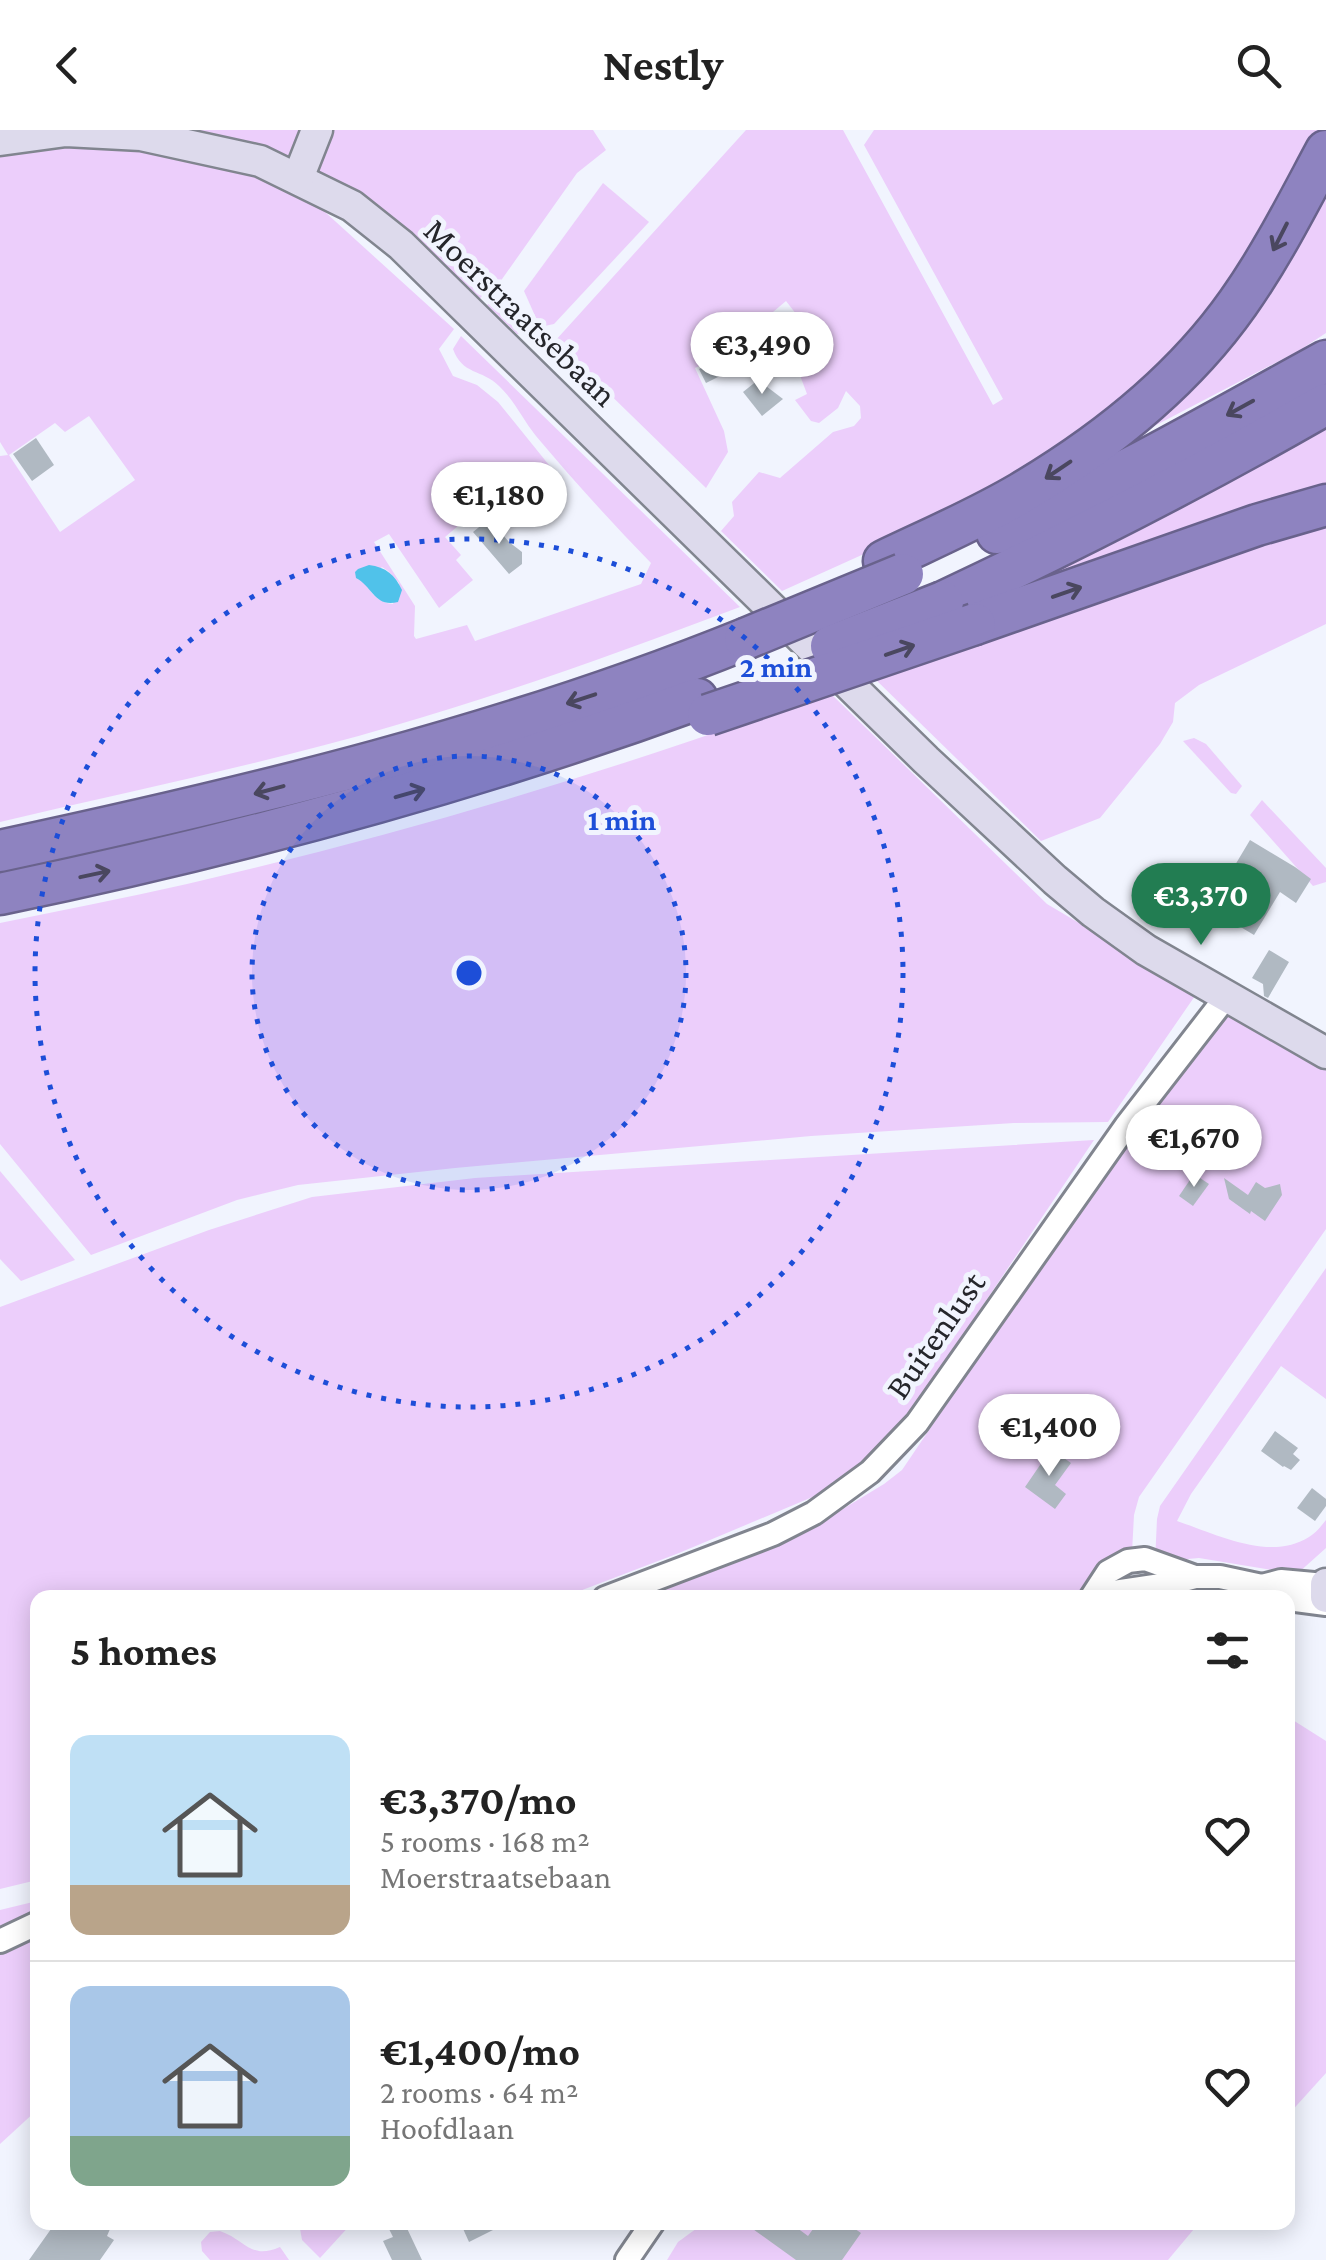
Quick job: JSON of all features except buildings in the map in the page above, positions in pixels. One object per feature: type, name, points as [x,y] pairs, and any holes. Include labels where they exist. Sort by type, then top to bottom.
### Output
[{"type":"highway","points":[[0,894],[121,868],[414,793],[631,724],[693,694],[744,639],[894,567],[1018,495],[1064,466],[1158,392],[1236,306],[1272,253],[1326,151]]},
{"type":"highway","points":[[894,567],[1033,517],[1326,361]]},
{"type":"highway","points":[[959,613],[1032,560],[1326,404]]},
{"type":"highway","points":[[0,851],[214,804],[396,757],[693,694],[1326,505]]},
{"type":"street","points":[[298,178],[317,130]]},
{"type":"street","name":"Moerstraatsebaan","points":[[0,140],[66,131],[142,136],[260,161],[352,206],[401,246],[926,760],[1054,880],[1146,950],[1326,1052]]},
{"type":"street","name":"Buitenlust","points":[[626,1590],[774,1534],[814,1513],[870,1472],[916,1423],[1126,1126],[1226,997]]},
{"type":"street","points":[[1130,1590],[1195,1576],[1220,1578],[1263,1590]]},
{"type":"street","points":[[1278,1590],[1281,1581],[1326,1585],[1326,1600],[1295,1596]]},
{"type":"street","points":[[0,1941],[30,1927]]},
{"type":"street","points":[[627,2260],[648,2230]]},
{"type":"shaded area","points":[[166,130],[309,130],[291,164]]},
{"type":"shaded area","points":[[330,130],[593,130],[606,150],[577,173],[500,282],[487,287],[480,299],[420,249],[314,174]]},
{"type":"shaded area","points":[[746,130],[843,130],[993,405],[1003,399],[864,145],[874,130],[1320,130],[1264,234],[1218,298],[1144,383],[1047,456],[906,535],[782,591],[721,531],[734,516],[732,502],[759,472],[780,478],[833,432],[854,426],[861,418],[860,406],[846,391],[838,408],[819,423],[811,421],[795,400],[807,394],[800,366],[810,346],[807,328],[786,301],[721,356],[695,368],[724,431],[728,452],[706,488],[555,341]]},
{"type":"shaded area","points":[[22,141],[192,152],[303,192],[454,329],[439,349],[453,376],[477,385],[498,402],[557,475],[482,503],[476,498],[453,518],[458,526],[445,537],[461,555],[456,560],[473,580],[439,608],[389,534],[374,542],[415,606],[416,639],[467,625],[475,641],[641,584],[651,563],[531,430],[504,392],[462,363],[453,349],[461,336],[740,607],[568,670],[393,726],[247,765],[0,822],[0,456],[8,455],[0,442],[0,147]],"holes":[[[89,416],[135,480],[60,532],[9,455],[55,423],[65,432]],[[382,567],[399,583],[393,604],[376,597],[365,583]]]},
{"type":"shaded area","points":[[1326,171],[1326,333],[1074,468],[1184,375]]},
{"type":"shaded area","points":[[603,183],[649,222],[554,324],[540,327],[524,291]]},
{"type":"shaded area","points":[[501,293],[513,298],[521,309],[526,335],[517,334],[487,305]]},
{"type":"shaded area","points":[[1326,429],[1326,496],[909,642]]},
{"type":"shaded area","points":[[1326,518],[1326,624],[1199,685],[1175,703],[1173,722],[1160,744],[1100,818],[1041,841],[873,677]]},
{"type":"shaded area","points":[[829,692],[1047,904],[1197,993],[1108,1122],[1014,1123],[811,1136],[298,1185],[237,1200],[91,1255],[0,1144],[0,923],[268,865],[430,822],[671,747]]},
{"type":"shaded area","points":[[1194,738],[1206,744],[1242,786],[1236,794],[1183,741]]},
{"type":"shaded area","points":[[1262,800],[1326,868],[1326,882],[1313,886],[1250,815]]},
{"type":"shaded area","points":[[1220,1017],[1235,1017],[1326,1069],[1326,1229],[1139,1497],[1134,1515],[1131,1571],[1094,1590],[636,1590],[833,1515],[902,1470],[1199,1031]]},
{"type":"shaded area","points":[[1094,1140],[897,1433],[841,1485],[582,1590],[30,1590],[30,1882],[0,1889],[0,1307],[209,1230],[312,1197],[475,1178]]},
{"type":"shaded area","points":[[0,1171],[75,1260],[21,1281],[0,1259]]},
{"type":"shaded area","points":[[1326,1268],[1326,1399],[1281,1366],[1191,1494],[1177,1521],[1243,1543],[1277,1547],[1309,1537],[1326,1520],[1326,1548],[1297,1574],[1199,1558],[1155,1562],[1160,1506]]},
{"type":"shaded area","points":[[1295,1721],[1326,1741],[1326,2073],[1295,2107]]},
{"type":"shaded area","points":[[30,1903],[30,2116],[0,2144],[0,1910]]},
{"type":"shaded area","points":[[300,2230],[346,2230],[320,2258],[302,2240]]},
{"type":"shaded area","points":[[694,2230],[1193,2230],[1168,2260],[667,2260],[678,2242]]},
{"type":"shaded area","points":[[220,2231],[255,2250],[280,2247],[289,2260],[210,2260],[202,2251],[201,2242],[210,2232]]},
{"type":"water","points":[[369,565],[385,570],[396,580],[402,590],[398,602],[384,602],[356,578],[358,569]]}]
